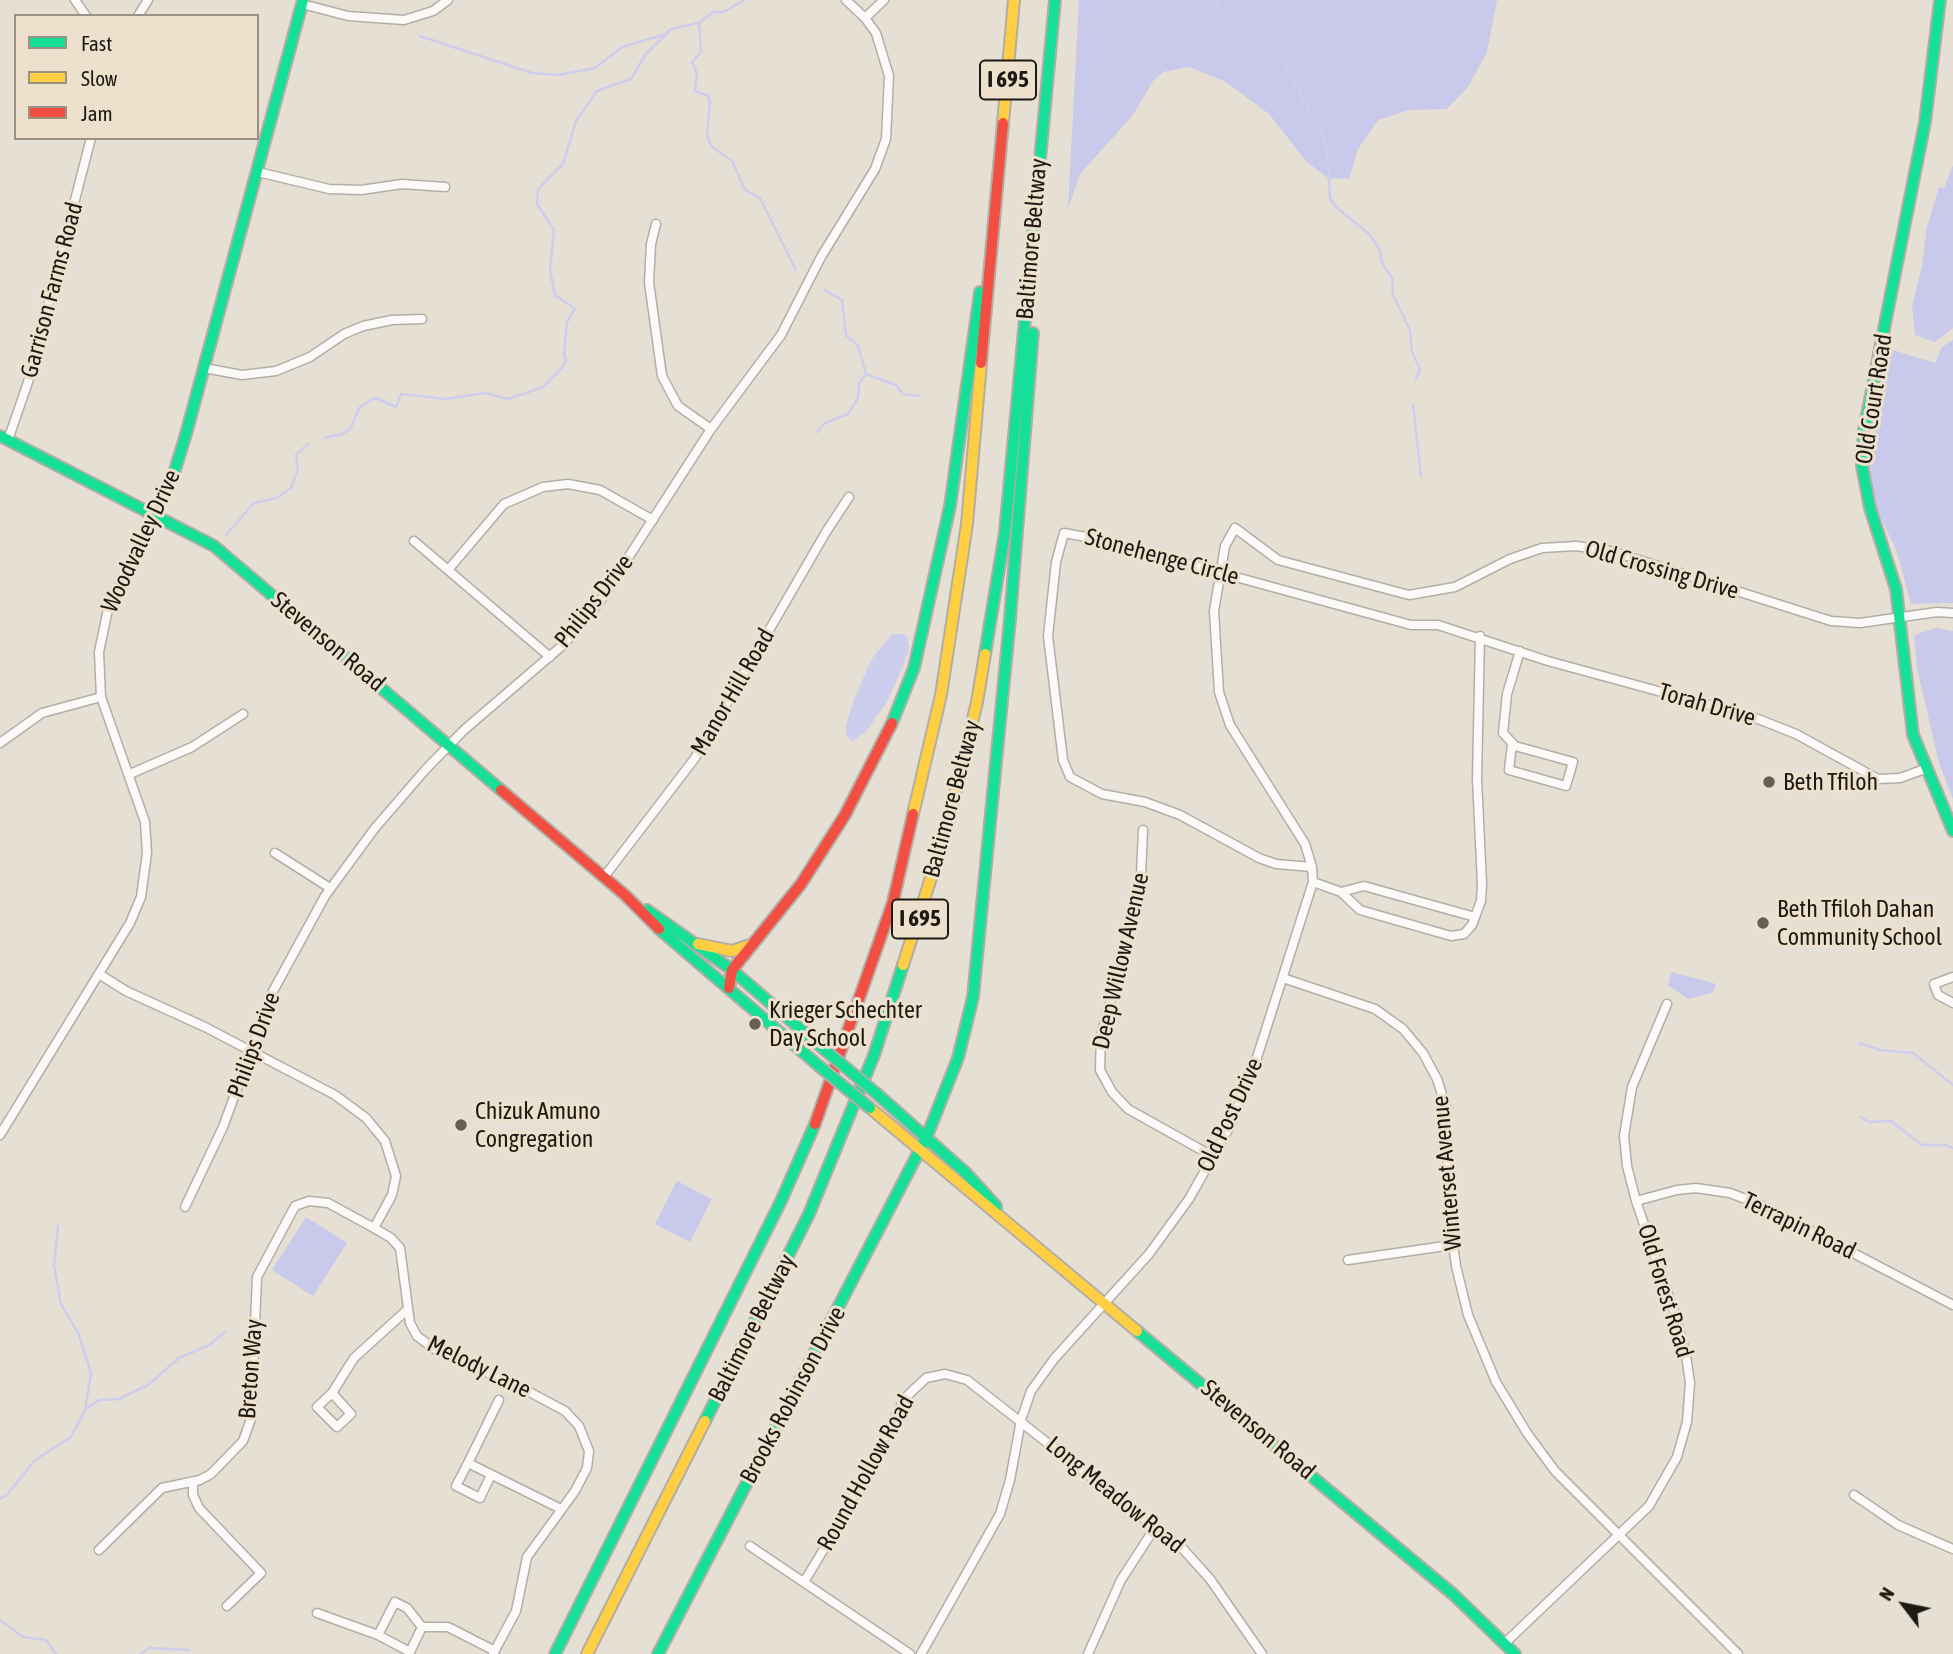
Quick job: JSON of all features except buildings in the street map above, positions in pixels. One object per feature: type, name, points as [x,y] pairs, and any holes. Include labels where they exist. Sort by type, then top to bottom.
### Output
[{"type":"main road","name":"Baltimore Beltway","points":[[555,1654],[780,1201],[828,1090],[893,902],[928,760],[954,620],[967,524],[1002,160],[1014,0]]},
{"type":"main road","name":"Baltimore Beltway","points":[[587,1654],[809,1214],[874,1055],[923,909],[965,753],[992,624],[1005,532],[1055,0]]},
{"type":"main road","name":"Old Court Road","points":[[1940,0],[1925,122],[1863,442],[1864,488],[1894,574],[1912,727],[1925,769],[1953,831]]},
{"type":"main road","name":"Woodvalley Drive","points":[[154,514],[180,454],[303,2]]},
{"type":"main road","name":"Brooks Robinson Drive","points":[[658,1654],[920,1150],[958,1058],[973,997],[977,964],[1025,445],[1046,142],[1043,122]]},
{"type":"main road","points":[[729,988],[732,970],[801,884],[845,815],[883,744],[914,668],[950,506],[970,356],[1002,160]]},
{"type":"main road","name":"Stevenson Road","points":[[4,438],[214,546],[625,895],[819,1066],[1454,1595],[1516,1654]]},
{"type":"main road","name":"Stevenson Road","points":[[625,895],[732,970],[927,1136],[996,1206],[996,1212]]},
{"type":"main road","points":[[698,944],[716,950],[732,951],[754,943]]},
{"type":"street","points":[[303,2],[348,16],[404,20],[433,11],[448,0]]},
{"type":"street","name":"Philips Drive","points":[[185,1207],[223,1127],[249,1050],[281,973],[330,888],[375,828],[449,745],[550,657],[599,603],[711,429],[781,335],[813,271],[882,154],[888,125],[889,76],[876,33],[846,0]]},
{"type":"street","points":[[865,18],[884,0]]},
{"type":"street","name":"Garrison Farms Road","points":[[4,438],[28,382],[90,140]]},
{"type":"street","points":[[258,172],[329,189],[361,190],[402,184],[445,187]]},
{"type":"street","points":[[656,224],[650,244],[649,282],[662,376],[678,406],[711,429]]},
{"type":"street","points":[[204,368],[242,375],[276,371],[310,357],[344,334],[363,326],[392,320],[422,319]]},
{"type":"street","points":[[448,570],[504,505],[543,487],[568,484],[600,491],[653,520]]},
{"type":"street","name":"Manor Hill Road","points":[[604,877],[695,758],[849,497]]},
{"type":"street","name":"Woodvalley Drive","points":[[0,1135],[136,909],[145,875],[145,822],[101,697],[99,652],[106,617],[154,514]]},
{"type":"street","name":"Old Crossing Drive","points":[[1235,528],[1278,560],[1395,593],[1439,592],[1527,553],[1576,546],[1622,554],[1830,621],[1860,623],[1953,613]]},
{"type":"street","name":"Old Post Drive","points":[[921,1654],[1000,1514],[1010,1480],[1021,1420],[1040,1375],[1106,1303],[1169,1228],[1214,1157],[1254,1070],[1312,882],[1312,867],[1305,844],[1240,742],[1223,708],[1213,642],[1219,572],[1225,545],[1235,528]]},
{"type":"street","name":"Stonehenge Circle","points":[[1312,867],[1284,865],[1259,858],[1160,806],[1091,790],[1070,777],[1065,770],[1048,636],[1056,562],[1064,533],[1097,539],[1411,625],[1438,625],[1480,636]]},
{"type":"street","points":[[414,541],[550,657]]},
{"type":"street","points":[[1312,882],[1341,892],[1360,910],[1451,936],[1468,931],[1475,916],[1482,884],[1477,779],[1480,636]]},
{"type":"street","name":"Torah Drive","points":[[1480,636],[1520,651],[1773,724],[1878,779],[1900,778],[1925,769]]},
{"type":"street","points":[[1512,744],[1509,770],[1566,786],[1573,762],[1512,744],[1503,733],[1507,694],[1520,651]]},
{"type":"street","points":[[0,743],[42,713],[101,697]]},
{"type":"street","points":[[130,774],[192,747],[243,714]]},
{"type":"street","name":"Deep Willow Avenue","points":[[1143,830],[1140,896],[1101,1035],[1100,1070],[1112,1093],[1128,1110],[1214,1157]]},
{"type":"street","points":[[275,853],[330,888]]},
{"type":"street","points":[[1341,892],[1364,886],[1475,916]]},
{"type":"street","points":[[99,974],[126,991],[249,1050],[335,1096],[366,1118],[386,1141],[395,1165],[395,1187],[374,1228]]},
{"type":"street","points":[[1953,977],[1934,984],[1938,995],[1953,1003]]},
{"type":"street","name":"Winterset Avenue","points":[[1283,978],[1357,1000],[1375,1009],[1403,1029],[1423,1053],[1437,1079],[1446,1107],[1447,1186],[1452,1245],[1475,1335],[1510,1407],[1555,1471],[1738,1654]]},
{"type":"street","name":"Old Forest Road","points":[[1505,1643],[1649,1506],[1669,1474],[1682,1440],[1690,1402],[1689,1368],[1682,1335],[1636,1201],[1625,1158],[1624,1120],[1632,1087],[1667,1004]]},
{"type":"street","name":"Terrapin Road","points":[[1636,1201],[1696,1188],[1730,1193],[1761,1205],[1953,1305]]},
{"type":"street","name":"Breton Way","points":[[99,1550],[162,1488],[193,1482],[211,1474],[235,1451],[247,1431],[251,1419],[257,1277],[295,1206],[309,1200],[328,1203],[374,1228]]},
{"type":"street","name":"Melody Lane","points":[[374,1228],[391,1238],[400,1248],[408,1310],[411,1323],[421,1341],[565,1411],[579,1426],[589,1451],[587,1468],[527,1557],[516,1611],[494,1653],[455,1630],[422,1627]]},
{"type":"street","points":[[1348,1261],[1452,1245]]},
{"type":"street","points":[[332,1393],[354,1357],[408,1310]]},
{"type":"street","name":"Long Meadow Road","points":[[936,1375],[957,1376],[967,1380],[1156,1526],[1196,1562],[1262,1654]]},
{"type":"street","name":"Round Hollow Road","points":[[804,1582],[839,1524],[905,1398],[917,1384],[936,1375]]},
{"type":"street","points":[[491,1475],[480,1498],[456,1486],[499,1400]]},
{"type":"street","points":[[468,1463],[561,1510]]},
{"type":"street","points":[[193,1482],[193,1495],[199,1508],[261,1573],[227,1606]]},
{"type":"street","points":[[1854,1495],[1898,1525],[1953,1549]]},
{"type":"street","points":[[1088,1654],[1121,1580],[1156,1526]]},
{"type":"street","points":[[750,1546],[910,1654]]},
{"type":"street","points":[[317,1613],[378,1635],[410,1652],[422,1627],[407,1608],[395,1602],[378,1635]]},
{"type":"shaded area","points":[[1079,0],[1497,0],[1487,52],[1468,87],[1447,109],[1409,110],[1378,120],[1358,149],[1349,179],[1328,178],[1306,161],[1269,114],[1226,82],[1189,67],[1163,72],[1153,81],[1133,115],[1080,174],[1068,209]]},
{"type":"shaded area","points":[[1953,165],[1953,328],[1935,342],[1915,335],[1912,306],[1922,266],[1927,227],[1939,187],[1944,188]]},
{"type":"shaded area","points":[[1953,340],[1953,603],[1911,604],[1897,552],[1872,499],[1868,475],[1869,427],[1887,352],[1893,350],[1935,363],[1942,347]]},
{"type":"shaded area","points":[[1936,628],[1953,631],[1953,799],[1939,763],[1917,668],[1914,635]]},
{"type":"shaded area","points":[[892,634],[904,634],[908,638],[909,649],[903,666],[887,702],[867,730],[852,742],[846,734],[846,726],[853,702],[871,660]]},
{"type":"shaded area","points":[[1671,972],[1716,985],[1712,993],[1688,999],[1668,985]]},
{"type":"shaded area","points":[[677,1181],[712,1199],[690,1242],[655,1224]]},
{"type":"shaded area","points":[[306,1217],[347,1243],[313,1296],[272,1270]]},
{"type":"waterway","points":[[324,438],[342,434],[350,429],[360,407],[376,398],[396,407],[401,394],[446,399],[485,393],[508,399],[543,387],[563,367],[566,360],[564,354],[567,322],[575,309],[555,295],[550,271],[554,230],[537,204],[538,189],[563,164],[576,121],[597,91],[631,79],[645,55],[671,29],[699,23],[713,12],[724,12],[744,0]]},
{"type":"waterway","points":[[1215,0],[1219,13],[1230,25],[1282,60],[1321,132],[1327,148],[1330,198],[1336,207],[1370,235],[1380,251],[1382,263],[1392,278],[1393,295],[1410,330],[1412,352],[1420,369],[1416,379]]},
{"type":"waterway","points":[[699,24],[701,52],[692,62],[697,74],[695,91],[708,96],[710,102],[707,135],[711,146],[732,161],[745,190],[760,198],[796,270]]},
{"type":"waterway","points":[[420,36],[532,73],[558,75],[595,68],[622,47],[663,35]]},
{"type":"waterway","points":[[824,290],[842,300],[846,335],[858,346],[866,374]]},
{"type":"waterway","points":[[866,374],[896,385],[903,394],[919,396]]},
{"type":"waterway","points":[[817,432],[825,423],[848,414],[858,398],[859,383],[866,374]]},
{"type":"waterway","points":[[1413,404],[1421,476]]},
{"type":"waterway","points":[[226,535],[254,503],[277,498],[291,488],[298,469],[296,455],[308,444]]},
{"type":"waterway","points":[[1859,1043],[1880,1050],[1913,1053],[1953,1085]]},
{"type":"waterway","points":[[1860,1117],[1869,1122],[1891,1121],[1922,1145],[1945,1145],[1953,1148]]},
{"type":"waterway","points":[[0,1499],[7,1495],[35,1460],[71,1437],[85,1410],[91,1373],[79,1335],[61,1304],[54,1265],[58,1226]]},
{"type":"waterway","points":[[85,1410],[99,1400],[119,1399],[148,1385],[179,1358],[209,1345],[225,1332]]},
{"type":"waterway","points":[[0,1620],[23,1637],[46,1640],[56,1654]]},
{"type":"waterway","points":[[140,1654],[150,1648],[189,1650]]},
{"type":"traffic: fast","points":[[154,514],[175,470],[186,434],[303,0]]},
{"type":"traffic: fast","points":[[985,654],[1005,532],[1055,0]]},
{"type":"traffic: fast","points":[[1940,0],[1925,122],[1864,430],[1862,466],[1870,508],[1896,589],[1913,735],[1953,831]]},
{"type":"traffic: fast","points":[[892,723],[914,668],[950,506],[980,292]]},
{"type":"traffic: fast","points":[[927,1136],[958,1058],[973,997],[1010,619],[1033,333]]},
{"type":"traffic: fast","points":[[0,436],[214,546],[501,790]]},
{"type":"traffic: fast","points":[[647,910],[732,970],[826,1051]]},
{"type":"traffic: fast","points":[[659,929],[819,1066]]},
{"type":"traffic: fast","points":[[705,1421],[809,1214],[874,1055],[903,965]]},
{"type":"traffic: fast","points":[[826,1051],[876,1093]]},
{"type":"traffic: fast","points":[[819,1066],[870,1108]]},
{"type":"traffic: fast","points":[[876,1093],[966,1173],[996,1206],[996,1212]]},
{"type":"traffic: fast","points":[[555,1654],[781,1201],[815,1124]]},
{"type":"traffic: fast","points":[[658,1654],[927,1136]]},
{"type":"traffic: fast","points":[[1137,1331],[1454,1595],[1515,1654]]},
{"type":"traffic: slow","points":[[1003,123],[1014,0]]},
{"type":"traffic: slow","points":[[913,814],[941,695],[967,524],[981,363]]},
{"type":"traffic: slow","points":[[903,965],[946,831],[977,702],[985,654]]},
{"type":"traffic: slow","points":[[698,944],[732,951],[753,944]]},
{"type":"traffic: slow","points":[[870,1108],[1137,1331]]},
{"type":"traffic: slow","points":[[587,1654],[705,1421]]},
{"type":"traffic: jam","points":[[981,363],[1003,123]]},
{"type":"traffic: jam","points":[[729,988],[732,970],[801,884],[845,815],[892,723]]},
{"type":"traffic: jam","points":[[501,790],[625,895],[659,929]]},
{"type":"traffic: jam","points":[[815,1124],[893,902],[913,814]]},
{"type":"place","name":"Beth Tfiloh","points":[[1769,782]]},
{"type":"place","name":"Beth Tfiloh Dahan Community School","points":[[1763,923]]},
{"type":"place","name":"Krieger Schechter Day School","points":[[755,1024]]},
{"type":"place","name":"Chizuk Amuno Congregation","points":[[461,1125]]}]
